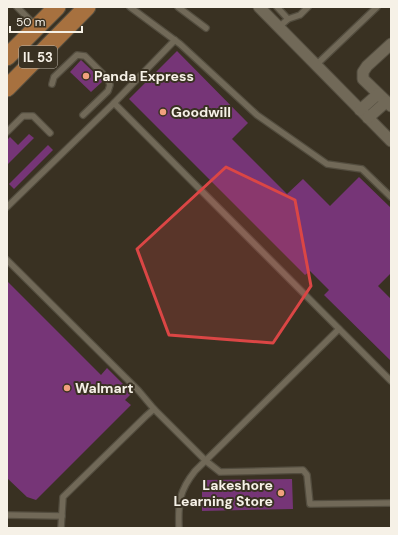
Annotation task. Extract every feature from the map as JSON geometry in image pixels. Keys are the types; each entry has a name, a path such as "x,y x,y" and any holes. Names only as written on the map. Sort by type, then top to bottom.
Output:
{"main road":[{"name":"IL 53","path":"7,56 57,7"},
{"name":"IL 53","path":"7,88 87,7"},
{"path":"25,70 38,44 39,37 37,27"}],"street":[{"path":"259,7 391,141"},
{"path":"385,101 363,79 363,72 367,66 391,44"},
{"path":"360,110 385,101"},
{"path":"368,118 385,101"}],"lane":[{"path":"17,7 37,27"},
{"path":"130,7 175,40 257,114 327,164 362,169 391,197"},
{"path":"178,7 206,28"},
{"path":"277,7 288,19"},
{"path":"279,27 288,19 300,14 308,7"},
{"path":"316,66 377,7"},
{"path":"7,207 114,103 175,40"},
{"path":"52,84 54,77 77,55 81,54 85,56 108,79 110,84 108,91 83,116"},
{"path":"114,103 391,381"},
{"path":"7,132 23,116 33,116 50,133"},
{"path":"7,260 138,390 154,409 206,461 220,472 303,470 307,475 310,504 391,503"},
{"path":"179,528 180,498 186,482 195,471 339,330"},
{"path":"61,528 63,497 154,409"},
{"path":"7,515 62,516"}],"highlighted area":[{"path":"226,167 295,200 311,286 273,343 169,335 137,249"}],"building":[{"path":"177,51 248,123 232,139 287,194 303,179 330,206 359,177 391,208 391,273 378,286 391,299 391,361 324,295 329,290 310,271 305,275 129,99"},
{"name":"Panda Express","path":"81,60 103,81 91,92 70,72"},
{"path":"29,134 34,138 7,165 7,140 10,137 18,145"},
{"path":"48,145 53,150 14,189 9,184"},
{"name":"Walmart","path":"7,281 101,375 107,368 132,393 125,400 131,405 36,500 27,497 7,478"},
{"path":"292,479 293,509 202,511 202,480"}],"place":[{"name":"Panda Express","path":"86,76"},
{"name":"Goodwill","path":"163,112"},
{"name":"Walmart","path":"67,388"},
{"name":"Lakeshore Learning Store","path":"281,493"}]}
